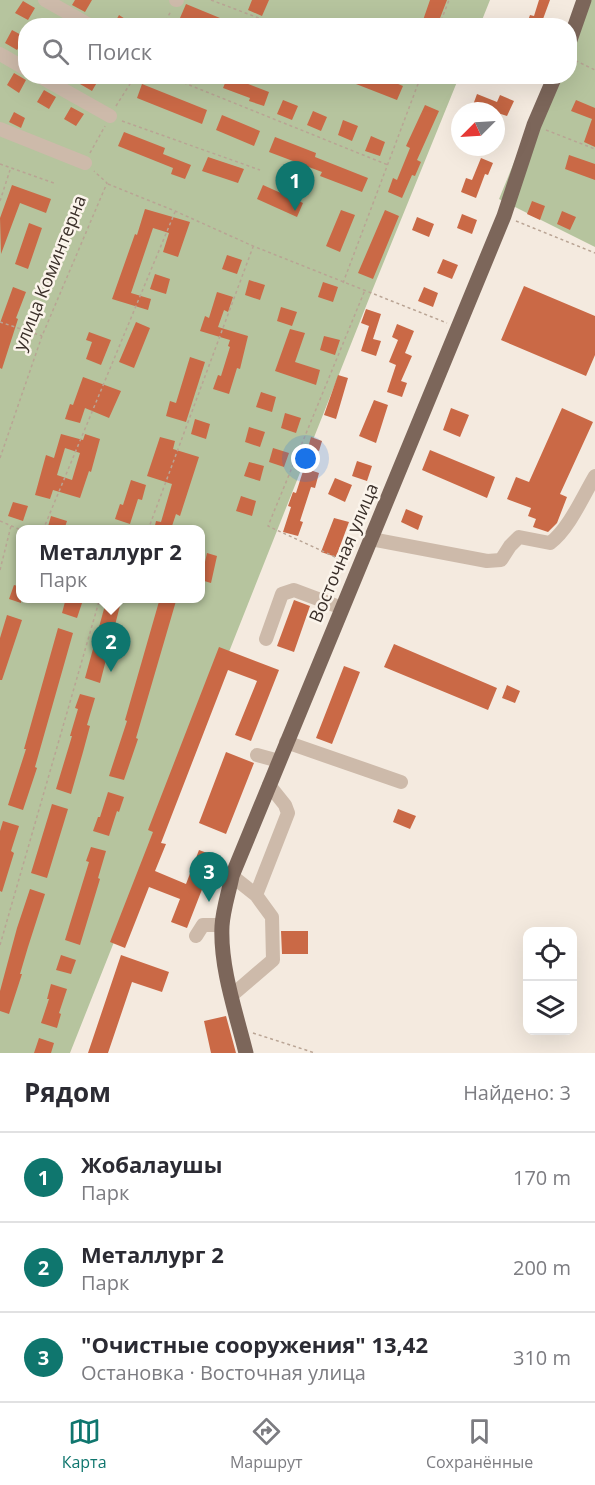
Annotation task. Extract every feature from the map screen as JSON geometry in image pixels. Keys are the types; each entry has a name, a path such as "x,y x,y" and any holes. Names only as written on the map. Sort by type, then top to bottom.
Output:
{"main road":[{"path":"577,20 584,0"},
{"name":"Восточная улица","path":"246,1053 231,996 223,947 222,925 232,876 504,216 534,125 552,84"}],"street":[{"path":"45,0 77,18"},
{"path":"0,54 18,64"},
{"path":"53,84 110,116"},
{"path":"0,129 85,163"},
{"path":"371,539 487,561 501,560 519,537 550,543 555,539 563,530 595,476"},
{"path":"266,639 282,594 294,590 342,608"},
{"path":"286,742 401,782"},
{"path":"257,755 279,762"},
{"path":"256,895 288,813 285,805 269,785"},
{"path":"231,996 273,960 273,917 256,895 232,876"},
{"path":"196,936 203,925 222,925"}],"path":[{"path":"167,18 177,0"},
{"path":"211,0 259,18"},
{"path":"442,18 449,0"},
{"path":"577,61 595,70"},
{"path":"188,84 388,165"},
{"path":"343,283 417,84"},
{"path":"110,116 260,170"},
{"path":"534,125 595,149"},
{"name":"улица Коминтерна","path":"0,458 42,336 107,183 85,163"},
{"path":"0,164 54,183"},
{"path":"0,201 10,168"},
{"path":"107,183 343,283 459,327"},
{"path":"45,525 175,211"},
{"path":"504,216 595,253"},
{"path":"150,525 253,246"},
{"path":"359,568 268,526 365,290"},
{"path":"0,322 42,336"},
{"path":"0,521 16,528"},
{"path":"0,570 11,526"},
{"path":"0,945 99,603"},
{"path":"240,1029 315,1053"}],"green space":[{"path":"0,0 490,0 483,18 18,18 18,84 456,84 70,1053 0,1053"},
{"path":"581,0 595,0 595,247 499,199 546,84 577,84 577,18 574,18"}],"building":[{"path":"75,0 92,0 85,12 72,5"},
{"path":"252,0 269,0 262,16 248,10"},
{"path":"430,0 447,0 440,18 424,18"},
{"path":"539,0 550,0 543,18 529,18 530,15 534,16"},
{"path":"23,1 35,8 29,18 15,13"},
{"path":"186,4 220,18 180,18"},
{"path":"12,30 18,33 17,50 5,43"},
{"path":"14,73 18,75 18,84 24,84 19,93 7,85"},
{"path":"80,84 96,84 92,91"},
{"path":"142,84 207,110 202,124 137,98"},
{"path":"225,84 248,84 269,92 264,106 223,88"},
{"path":"356,84 398,84 403,86 397,100"},
{"path":"44,90 56,97 49,109 37,102"},
{"path":"477,94 497,102 474,102"},
{"path":"500,95 514,101 507,116 505,115 505,102 497,102"},
{"path":"283,100 298,106 292,120 277,114"},
{"path":"576,100 595,108 595,147 584,142 592,119 571,111"},
{"path":"425,105 439,111 417,160 421,162 415,176 412,175 402,198 388,192 393,178 397,180 410,148 406,146"},
{"path":"71,107 84,114 76,126 64,119"},
{"path":"313,111 327,117 321,131 307,125"},
{"path":"14,112 25,118 21,128 9,122"},
{"path":"222,115 260,131 254,146 216,130"},
{"path":"343,120 358,126 352,141 338,135"},
{"path":"124,132 165,148 163,154 191,165 185,179 171,174 173,168 118,146"},
{"path":"371,136 385,142 380,156 365,151"},
{"path":"275,137 316,153 315,157 368,178 362,192 320,176 322,172 269,152"},
{"path":"569,155 595,164 595,180 565,169"},
{"path":"208,157 244,169 238,183 202,171"},
{"path":"481,158 493,163 488,175 485,174 476,198 461,192 466,178 472,180"},
{"path":"12,185 51,199 46,213 20,203 1,254 0,218"},
{"path":"263,185 303,203 297,217 257,199"},
{"path":"532,201 545,206 540,220 527,214"},
{"path":"145,209 190,222 178,257 163,252 169,233 153,228 131,293 151,299 148,310 112,299"},
{"path":"341,210 355,215 340,252 326,246"},
{"path":"385,210 399,216 373,279 358,273"},
{"path":"562,211 576,217 570,230 557,224"},
{"path":"462,214 477,220 472,234 457,228"},
{"path":"417,217 434,224 429,237 412,230"},
{"path":"29,223 42,228 28,269 15,264"},
{"path":"227,255 242,260 237,274 222,269"},
{"path":"443,259 458,265 452,279 437,273"},
{"path":"155,274 170,279 166,294 150,289"},
{"path":"249,280 265,285 260,300 245,295"},
{"path":"323,282 338,287 333,302 318,297"},
{"path":"524,286 595,316 595,355 586,376 501,340"},
{"path":"13,287 26,292 16,318 18,319 2,369 0,368 0,323"},
{"path":"424,287 438,293 433,307 418,301"},
{"path":"217,292 233,297 228,312 224,310 218,327 248,336 240,369 237,368 229,394 213,389 218,375 221,376 230,340 200,331 205,316 209,318"},
{"path":"281,307 297,312 292,326 277,321"},
{"path":"366,309 381,314 373,339 381,341 376,356 361,351 369,326 361,323"},
{"path":"136,322 150,328 134,368 119,362"},
{"path":"397,324 414,331 405,353 412,356 401,381 407,383 402,397 387,392 396,365 389,362 398,340 392,337"},
{"path":"290,329 305,333 295,362 320,370 316,385 275,371"},
{"path":"89,332 111,340 101,365 86,359 92,342 86,340"},
{"path":"324,336 340,340 335,355 320,350"},
{"path":"190,357 205,362 186,422 166,416 170,401 176,403"},
{"path":"338,375 348,378 336,419 324,415"},
{"path":"83,377 121,391 109,418 85,408 80,423 65,419 70,404 73,405"},
{"path":"261,392 276,397 272,412 256,407"},
{"path":"374,400 388,405 376,443 359,436"},
{"path":"451,408 469,415 460,437 443,430"},
{"path":"562,408 593,422 560,494 567,497 557,523 548,532 533,527 536,519 528,516 531,508 507,499 516,477 529,482"},
{"path":"285,413 301,418 296,433 281,428"},
{"path":"195,419 210,424 206,439 191,434"},
{"path":"249,427 265,432 260,447 245,442"},
{"path":"61,434 83,440 85,434 100,439 91,472 89,471 80,498 53,490 50,499 35,495 46,455 54,458","holes":["65,448 80,453 72,480 57,475"]},
{"path":"160,437 175,441 173,449 199,457 180,516 176,514 172,525 155,525 156,521 161,522 172,484 147,476"},
{"path":"311,437 322,441 319,451 308,448"},
{"path":"273,448 289,453 284,467 269,462"},
{"path":"430,450 495,477 487,498 422,470"},
{"path":"357,461 372,466 367,481 352,476"},
{"path":"249,462 264,466 260,481 244,476"},
{"path":"304,468 319,473 315,488 311,487 300,521 303,522 298,536 283,532 291,507 288,506 293,492 296,493"},
{"path":"335,478 352,485 345,502 328,494"},
{"path":"131,480 146,485 142,500 138,499 130,524 115,519 120,504 123,505"},
{"path":"241,496 256,501 252,516 236,511"},
{"path":"13,502 28,506 23,521 8,516"},
{"path":"406,509 423,516 418,530 401,522"},
{"path":"51,516 67,521 66,525 48,525"},
{"path":"334,518 349,522 336,557 321,552"},
{"path":"207,553 217,556 211,583 205,581"},
{"path":"14,585 16,586 16,601 9,599"},
{"path":"294,600 310,606 294,652 277,646"},
{"path":"65,603 82,603 77,618 62,613"},
{"path":"106,603 121,603 100,683 85,678"},
{"path":"159,603 175,603 136,738 138,739 124,780 109,776 127,721 125,720"},
{"path":"7,615 22,620 2,680 0,680 0,638"},
{"path":"58,628 73,633 35,767 37,768 23,810 8,805 26,749 24,749"},
{"path":"394,644 497,688 488,710 384,667"},
{"path":"219,647 279,670 251,741 235,735 257,681 228,670 161,843 166,844 155,871 186,884 199,850 215,856 187,928 171,922 180,899 149,887 125,948 110,942 153,832 148,830"},
{"path":"344,666 360,672 332,744 316,738"},
{"path":"507,685 520,691 515,703 502,698"},
{"path":"80,694 95,698 87,725 90,726 71,794 56,789 72,736 70,736 78,709 75,708"},
{"path":"226,752 254,763 226,834 199,823"},
{"path":"108,792 124,797 109,836 93,831"},
{"path":"52,804 68,809 47,878 31,873"},
{"path":"398,809 416,816 410,829 393,822"},
{"path":"3,821 19,826 11,851 14,853 2,892 0,891 0,831"},
{"path":"91,847 106,851 80,945 65,940 89,862 86,861"},
{"path":"30,889 45,894 9,1014 0,1011 0,991"},
{"path":"281,931 308,931 308,954 282,954"},
{"path":"61,955 76,960 71,974 56,970"},
{"path":"121,955 169,972 162,992 132,982 108,1053 88,1053"},
{"path":"51,984 67,989 57,1028 41,1023"},
{"path":"226,1016 236,1053 211,1053 204,1021"},
{"path":"39,1038 54,1043 51,1053 34,1053"}],"place":[{"name":"Жобалаушы","path":"295,211"},
{"name":"Металлург 2","path":"111,672"},
{"name":"\"Очистные сооружения\" 13,42","path":"209,902"}]}
